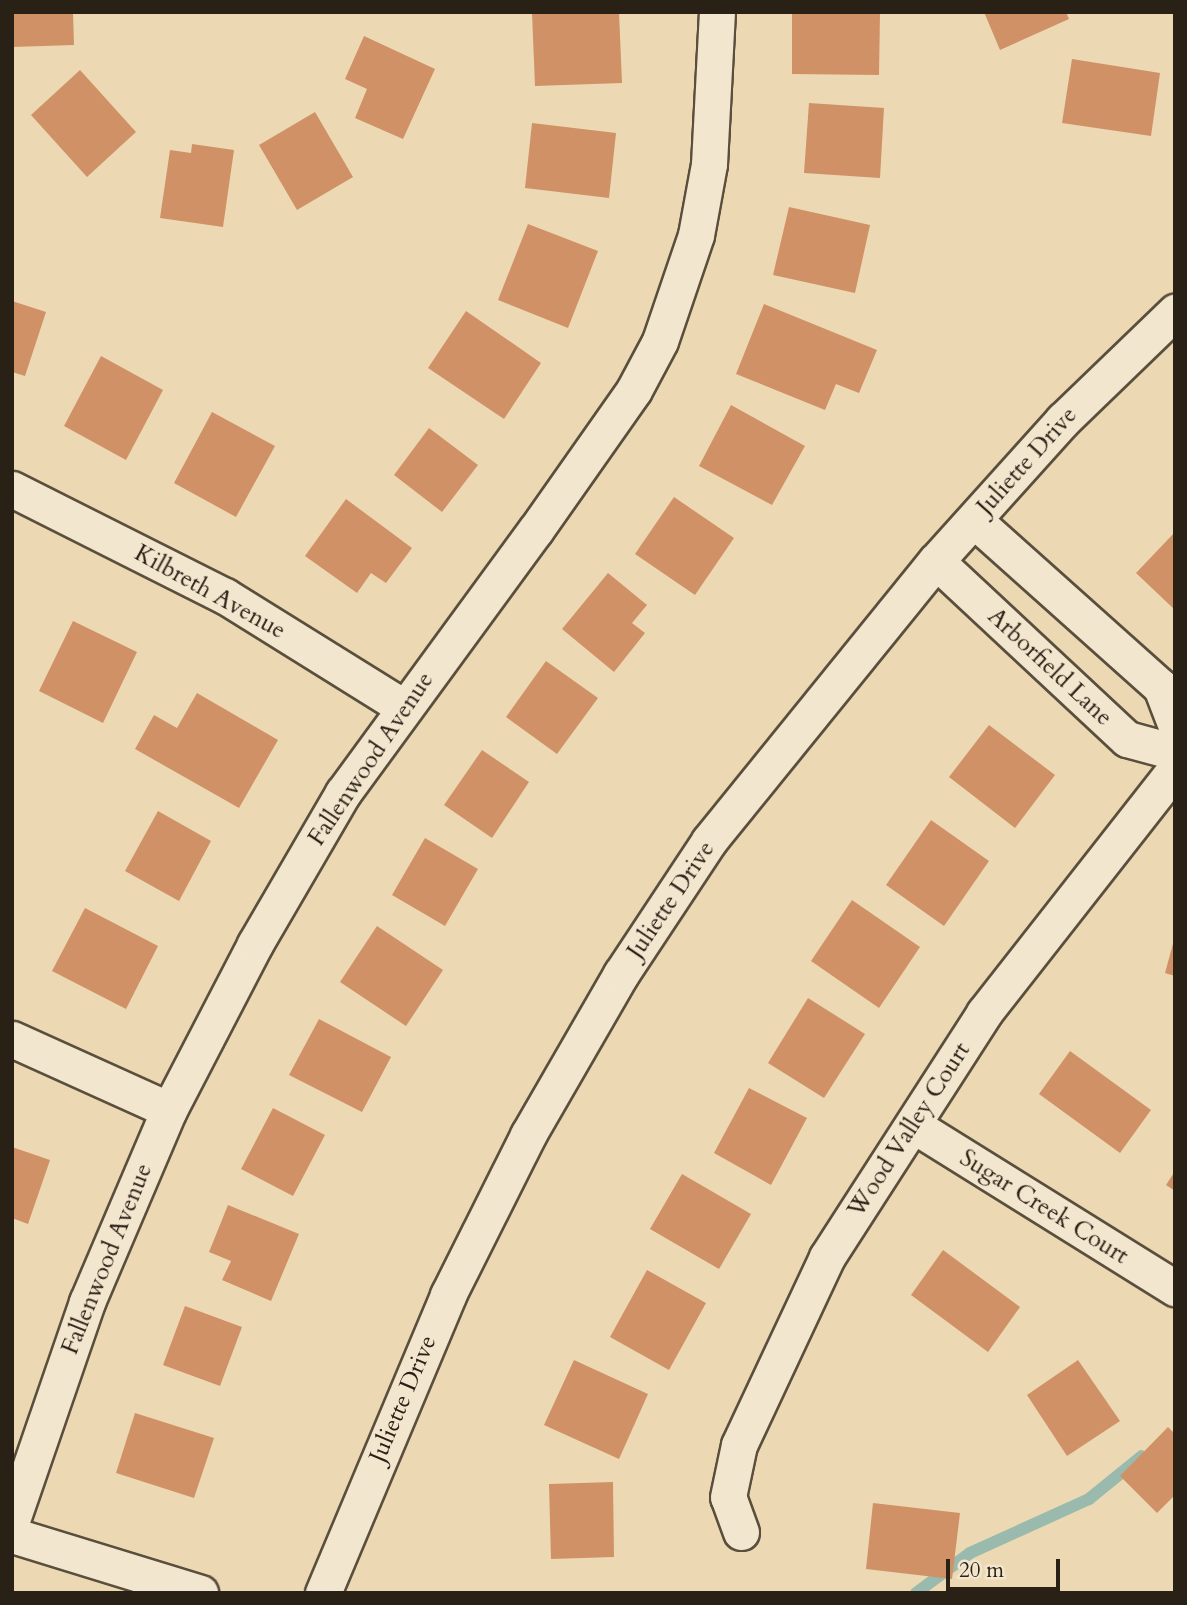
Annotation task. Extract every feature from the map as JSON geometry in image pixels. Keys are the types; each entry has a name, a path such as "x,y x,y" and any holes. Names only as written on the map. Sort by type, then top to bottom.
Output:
{"street":[{"name":"Fallenwood Avenue","path":"12,1520 87,1302 169,1110 262,932 402,706 535,531 634,390 660,341 696,235 709,164 717,12"},
{"name":"Juliette Drive","path":"323,1593 448,1296 528,1135 621,974 709,841 936,561 1063,420 1175,312"},
{"name":"Kilbreth Avenue","path":"12,489 225,596 402,706"},
{"path":"974,520 1161,687 1175,723"},
{"name":"Arborfield Lane","path":"936,561 1127,739 1175,752"},
{"name":"Wood Valley Court","path":"741,1532 728,1497 739,1444 827,1257 984,1013 1175,769"},
{"path":"12,1039 169,1110"},
{"name":"Sugar Creek Court","path":"913,1125 1175,1288"},
{"path":"12,1535 200,1593"}],"building":[{"path":"12,12 73,12 74,45 12,47"},
{"path":"619,12 622,83 535,86 532,13"},
{"path":"984,12 1066,12 1069,19 1000,50"},
{"path":"792,13 880,13 879,75 792,74"},
{"path":"364,36 435,69 403,139 355,118 367,89 345,79"},
{"path":"1072,59 1160,73 1151,136 1062,123"},
{"path":"80,70 136,132 87,177 31,115"},
{"path":"809,103 884,108 880,178 804,173"},
{"path":"315,112 353,177 297,210 259,145"},
{"path":"532,123 616,133 609,198 525,188"},
{"path":"192,144 234,150 223,227 160,218 170,150 191,153"},
{"path":"789,207 870,225 855,293 773,275"},
{"path":"528,224 598,251 568,328 498,300"},
{"path":"12,301 46,312 25,376 12,372"},
{"path":"764,304 877,350 859,393 836,384 825,410 736,374"},
{"path":"466,311 541,363 504,419 428,368"},
{"path":"101,356 163,390 126,460 64,426"},
{"path":"731,405 805,446 772,505 699,466"},
{"path":"212,412 275,446 236,517 174,483"},
{"path":"429,428 478,465 442,512 394,475"},
{"path":"674,497 734,538 695,595 635,554"},
{"path":"346,499 412,548 386,583 371,573 357,593 305,556"},
{"path":"1175,532 1175,610 1136,573"},
{"path":"608,573 647,605 632,623 645,633 614,672 562,629"},
{"path":"73,621 137,652 103,723 39,691"},
{"path":"546,661 598,698 557,754 506,717"},
{"path":"197,693 278,740 239,808 135,749 154,715 177,728"},
{"path":"989,725 1055,775 1015,828 949,777"},
{"path":"482,750 529,782 492,838 444,805"},
{"path":"158,811 211,841 179,901 125,871"},
{"path":"931,820 989,861 944,926 886,885"},
{"path":"425,838 478,869 445,926 392,895"},
{"path":"852,900 920,947 879,1008 811,961"},
{"path":"85,908 158,946 126,1009 52,971"},
{"path":"377,926 443,970 406,1026 340,982"},
{"path":"1175,940 1175,976 1165,973"},
{"path":"808,998 865,1034 824,1098 768,1063"},
{"path":"319,1019 391,1057 362,1112 289,1075"},
{"path":"1070,1051 1151,1110 1120,1153 1039,1094"},
{"path":"749,1088 807,1118 771,1185 714,1153"},
{"path":"273,1108 325,1135 293,1196 241,1169"},
{"path":"12,1147 50,1160 28,1224 12,1218"},
{"path":"1175,1171 1175,1191 1166,1185"},
{"path":"682,1174 751,1214 719,1269 650,1229"},
{"path":"228,1205 299,1234 271,1301 222,1280 231,1261 209,1252"},
{"path":"943,1250 1020,1307 988,1352 911,1295"},
{"path":"647,1270 706,1303 669,1370 610,1337"},
{"path":"185,1306 242,1327 220,1386 163,1365"},
{"path":"574,1360 648,1394 619,1459 544,1425"},
{"path":"1078,1360 1120,1421 1067,1456 1027,1395"},
{"path":"135,1413 214,1438 194,1498 116,1473"},
{"path":"1168,1427 1175,1434 1175,1495 1157,1513 1120,1476"},
{"path":"613,1482 614,1557 551,1559 549,1484"},
{"path":"873,1503 960,1513 952,1579 866,1569"}],"waterway":[{"path":"916,1593 970,1553 1089,1499 1142,1456"}]}
